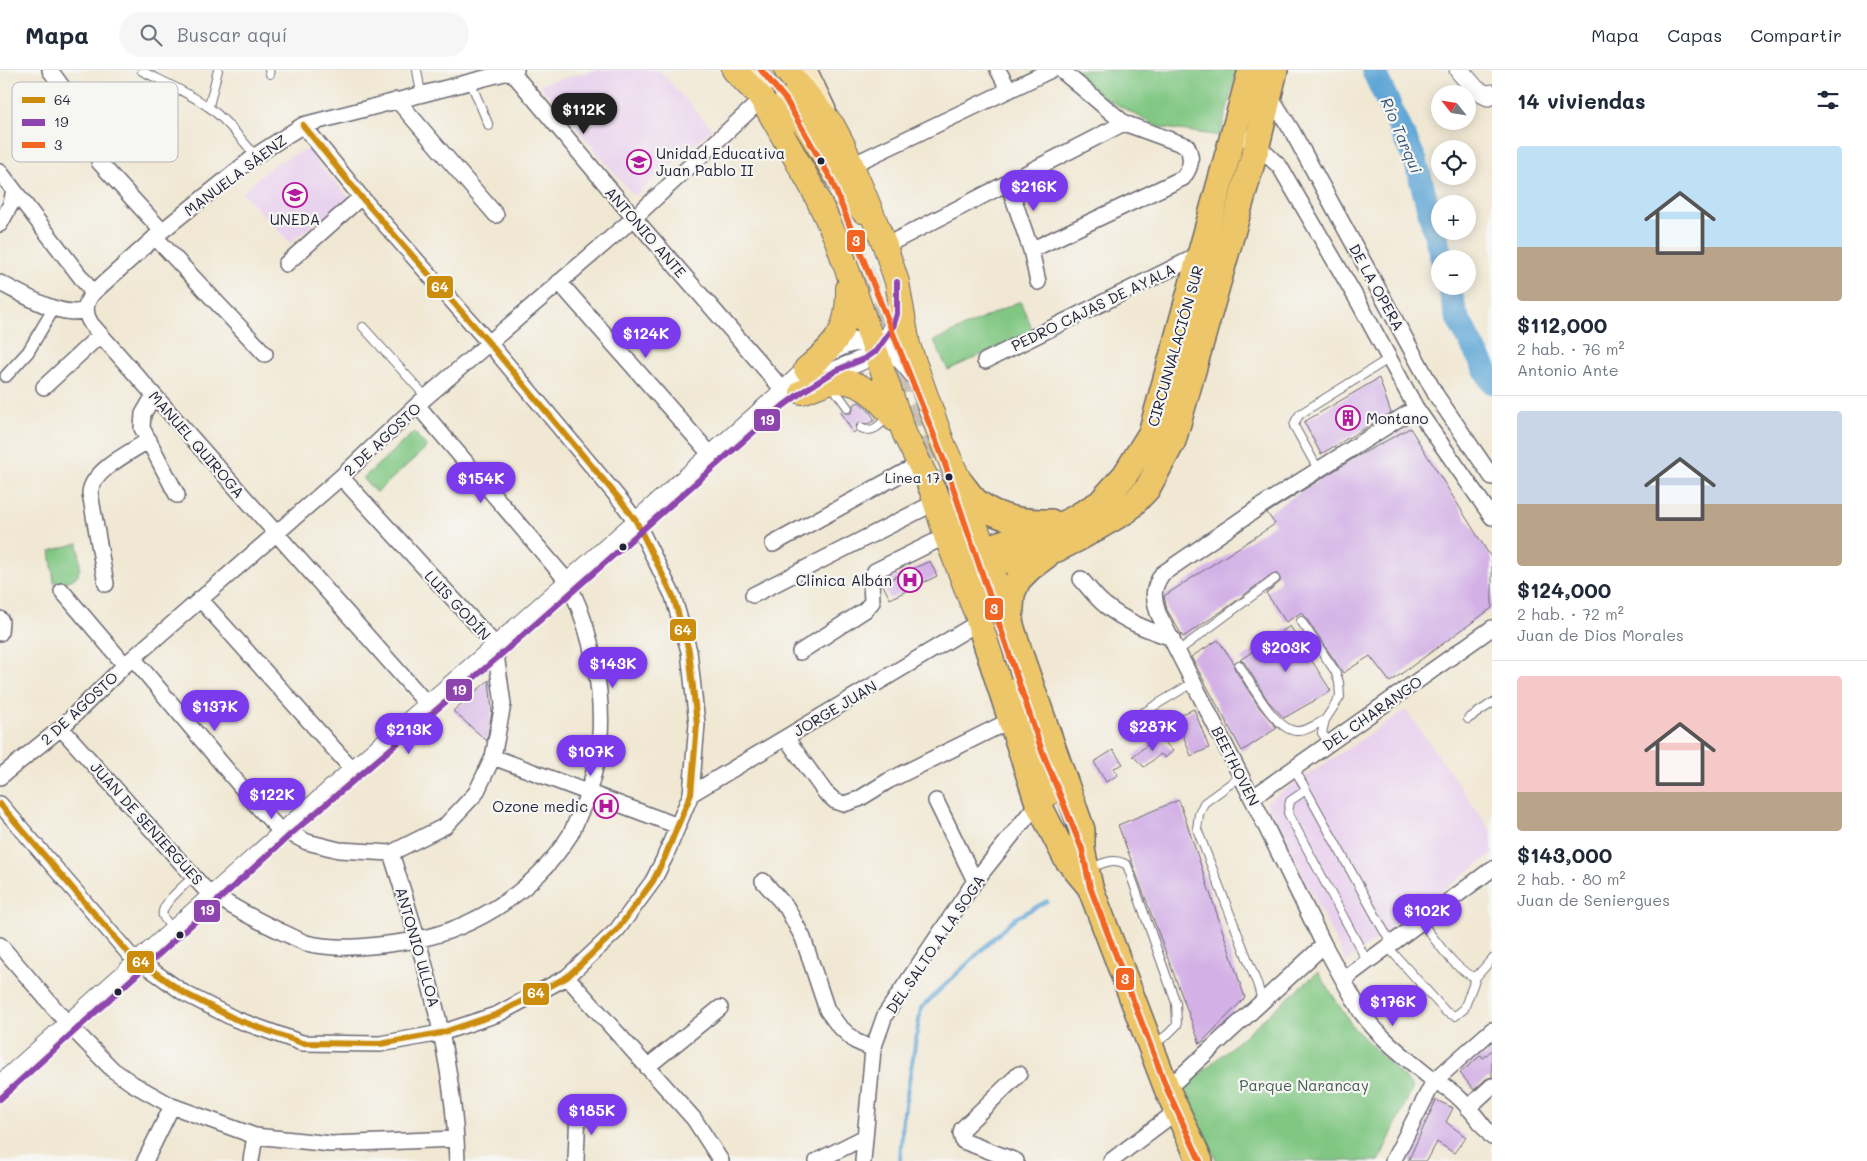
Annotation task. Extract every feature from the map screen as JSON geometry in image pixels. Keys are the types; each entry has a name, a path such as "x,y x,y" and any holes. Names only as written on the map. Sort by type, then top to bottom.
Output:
{"highway":[{"name":"CIRCUNVALACIÓN SUR","path":"994,619 973,588 977,566 986,555 998,544 1066,522 1100,503 1125,475 1151,433 1251,70"},
{"name":"CIRCUNVALACIÓN SUR","path":"1057,549 1126,511 1146,488 1174,441 1257,145 1275,70"},
{"path":"960,482 977,503 993,513 1024,522 1066,522"},
{"path":"928,483 966,547 1002,560 1020,561 1057,549"},
{"path":"1057,549 1030,568 1018,580 1012,594 994,619 1011,720 1038,802 1081,866 1167,1088 1200,1161"},
{"path":"994,619 1020,654 1082,830 1081,866"}],"main road":[{"path":"734,70 762,99 813,189 836,238 848,276 877,346 905,435 928,483 946,536 994,619"},
{"path":"756,70 762,99"},
{"path":"786,70 833,126"},
{"path":"806,70 852,165 881,236 897,282 908,345 943,444 960,482 986,555"},
{"path":"786,100 808,129 846,192 881,236"},
{"path":"797,384 831,348 839,335 849,310 848,276"},
{"path":"797,384 850,382 869,390 882,403 905,435"}],"street":[{"path":"50,70 59,82"},
{"name":"MANUELA SÁENZ","path":"93,293 159,234 255,156 303,126 513,70"},
{"name":"ANTONIO ANTE","path":"513,70 634,218 797,384"},
{"path":"998,70 1008,90"},
{"path":"852,165 1051,70"},
{"path":"1031,250 1183,178 1190,168 1192,156 1187,146 1124,124 1060,70"},
{"path":"1459,70 1476,90 1491,98"},
{"name":"DE LA OPERA","path":"1269,94 1292,131 1436,395 1492,477"},
{"name":"2 DE AGOSTO","path":"0,777 62,728 129,661 340,477 489,343 634,218 762,99"},
{"path":"397,100 496,214"},
{"path":"881,236 1008,183 1124,124"},
{"path":"0,804 129,954 142,965 184,993 235,1019 302,1043 380,1044 441,1033 498,1014 567,977 617,930 637,904 653,881 678,826 691,794 697,724 689,651 673,596 639,526 489,343 361,197 303,126"},
{"name":"DE LA OPERA","path":"1234,131 1257,145 1280,167 1294,188 1390,358 1416,408 1492,518"},
{"path":"99,162 159,234 265,354"},
{"path":"0,172 93,293 87,301 86,310 75,313 54,308 0,283"},
{"path":"1008,183 1031,250 1038,282"},
{"path":"0,224 11,204 14,190"},
{"path":"286,264 361,197"},
{"name":"PEDRO CAJAS DE AYALA","path":"984,361 1201,254"},
{"path":"559,282 711,455"},
{"path":"877,346 893,326 897,314 897,282"},
{"path":"6,376 28,352 54,308"},
{"name":"MANUEL QUIROGA","path":"86,310 88,320 100,335 428,705"},
{"path":"44,387 100,335"},
{"path":"639,526 711,455 841,346 857,341 877,346 903,359 916,377 928,400"},
{"path":"284,830 496,652 639,526 783,406 797,384"},
{"path":"154,395 145,409 142,418 142,428 178,495"},
{"name":"JUAN DE SENIERGUES","path":"62,728 203,887 259,921 305,943 366,947 419,941 467,924 505,902 538,877 570,834 589,792 600,735 598,685 588,634 570,587 422,402"},
{"name":"BEETHOVEN","path":"1416,408 1261,506 1162,574 1154,586 1154,598 1158,613 1324,945 1361,1012 1368,1023 1388,1042 1434,1081 1448,1089 1468,1108 1492,1137"},
{"path":"106,584 90,493 91,487 99,474 148,440"},
{"name":"LUIS GODÍN","path":"62,591 129,661 258,807 284,830 307,842 339,850 391,853 445,826 476,793 494,757 504,704 496,652 490,638 340,477"},
{"path":"773,544 928,483"},
{"path":"753,595 928,483"},
{"path":"800,652 865,610 872,602 871,579 875,572 946,536"},
{"path":"1081,579 1104,605 1126,619 1175,644"},
{"path":"200,599 353,770"},
{"path":"0,619 2,621 0,633"},
{"name":"JORGE JUAN","path":"691,794 994,619"},
{"name":"DEL CHARANGO","path":"1252,798 1492,628"},
{"path":"0,1084 71,1027 142,965 217,897 284,830 428,705 496,652"},
{"path":"786,738 825,792 835,801 844,804 859,798 888,780 1011,720"},
{"path":"494,757 678,826"},
{"path":"936,801 975,881"},
{"name":"DEL SALTO A LA SOGA","path":"863,1161 873,1049 885,1015 975,881 1038,802"},
{"name":"ANTONIO ULLOA","path":"391,853 419,941 441,1033 451,1087 457,1161"},
{"path":"1344,979 1492,869"},
{"path":"764,881 787,908 804,938 827,1010 838,1025 855,1041 873,1049"},
{"path":"142,965 175,930 217,897"},
{"path":"0,945 5,962 114,1070 172,1106 255,1136 331,1144 456,1139"},
{"path":"1167,1088 1324,945"},
{"path":"567,977 694,1119 721,1161"},
{"path":"647,1067 720,1008"},
{"path":"0,1099 71,1027"},
{"path":"1393,1161 1434,1081 1492,1030"},
{"path":"1016,1161 971,1145 963,1141 961,1134 962,1129 1018,1074"},
{"path":"1468,1108 1492,1086"},
{"path":"145,1161 172,1106"},
{"path":"576,1161 578,1109"},
{"path":"1111,1161 1177,1111"},
{"path":"251,1161 255,1136"},
{"path":"817,1161 865,1137"}],"lane":[{"path":"209,106 218,70"},
{"path":"416,70 421,94"},
{"path":"142,71 165,82"},
{"path":"470,81 489,126"},
{"path":"178,89 209,106 247,144 255,156"},
{"path":"363,328 422,402"},
{"path":"1318,469 1294,426 1296,420 1300,414 1390,358"},
{"path":"829,382 848,408"},
{"path":"861,428 866,431 876,429 890,414"},
{"path":"1175,644 1275,579"},
{"path":"1301,621 1335,671 1340,682 1340,697 1325,720 1322,733 1329,743"},
{"path":"1239,665 1277,721 1287,728 1297,731 1306,730 1325,720"},
{"path":"1123,725 1194,682"},
{"path":"1468,719 1492,703"},
{"path":"1294,768 1384,931 1389,944 1446,1012 1455,1016 1464,1009 1476,977 1492,959"},
{"path":"1241,776 1204,803 1199,814 1197,829 1258,986 1262,1001"},
{"path":"1306,790 1290,801 1288,813 1368,961"},
{"path":"1081,866 1119,860 1127,865 1176,1003 1177,1026 1167,1036 1151,1046"},
{"path":"175,930 163,916 163,911 168,903 194,876"},
{"path":"1421,922 1459,968 1468,975 1476,977"}],"shaded area":[{"name":"Unidad Educativa Juan Pablo II","path":"597,70 659,70 712,129 634,196 539,84"},
{"name":"UNEDA","path":"310,148 318,164 349,197 290,243 242,193 274,164"},
{"path":"1406,710 1492,832 1492,854 1346,962 1266,802"}],"green space":[{"path":"1072,70 1237,70 1220,136 1158,127 1103,97"},
{"path":"1020,301 1033,331 948,370 934,341"},
{"path":"414,432 427,447 376,493 363,478"},
{"path":"78,543 80,567 76,577 64,582 54,582 50,551"},
{"name":"Parque Narancay","path":"1318,972 1353,1027 1413,1087 1379,1161 1217,1161 1180,1091"}],"building":[{"name":"Montano","path":"1379,378 1391,413 1321,454 1304,422"},
{"path":"859,402 875,420 868,424 858,423 856,431 853,433 841,412 851,413 853,405"},
{"path":"1410,428 1492,559 1492,608 1390,682 1370,656 1343,673 1302,612 1286,622 1266,593 1280,582 1277,574 1272,574 1228,607 1183,637 1167,610 1164,596 1275,524 1267,513 1356,457"},
{"name":"Clinica Albán","path":"930,561 937,576 890,599 882,583"},
{"path":"1290,626 1331,691 1284,718 1268,701 1244,662 1240,660"},
{"path":"1218,640 1234,663 1234,668 1259,707 1277,728 1242,751 1191,657"},
{"path":"489,680 492,711 487,741 453,711"},
{"path":"1194,709 1209,748 1191,756 1176,717"},
{"path":"1159,736 1173,751 1165,758 1161,754 1144,767 1133,756"},
{"path":"1113,750 1123,764 1114,768 1118,775 1106,782 1094,762"},
{"path":"1179,800 1245,998 1200,1044 1118,825"},
{"path":"1492,1050 1492,1077 1486,1079 1474,1090 1460,1073 1481,1055 1483,1058"},
{"path":"1436,1100 1453,1108 1446,1122 1466,1137 1454,1153 1437,1142 1427,1161 1408,1161"}],"waterway":[{"name":"Río Tarqui","path":"1373,70 1416,162 1440,250"},
{"name":"Río Tarqui","path":"1451,295 1456,315 1492,382"},
{"path":"900,1161 903,1118 921,1008 1014,919 1047,901"}],"tunnel":[{"path":"761,70 786,100 796,117"},
{"path":"781,108 825,183 872,298 951,506"}],"transit line":[{"name":"3","path":"761,70 786,100 831,179 943,458 1042,751 1082,849 1090,887 1167,1089 1200,1161"},
{"name":"64","path":"0,804 129,954 184,993 235,1019 302,1043 380,1044 441,1033 498,1014 567,977 617,930 653,881 664,859 691,794 697,724 689,651 673,596 636,521 621,501 489,343 361,197 303,125"},
{"name":"19","path":"0,1099 291,834 497,658 783,406 837,370 866,358 876,351 893,327 897,314 897,282"}],"place":[{"name":"Unidad Educativa Juan Pablo II","path":"639,162"},
{"name":"UNEDA","path":"295,195"},
{"name":"Montano","path":"1348,418"},
{"name":"Linea 17","path":"949,477"},
{"name":"Clinica Albán","path":"910,580"},
{"name":"Ozone medic","path":"606,806"}]}
